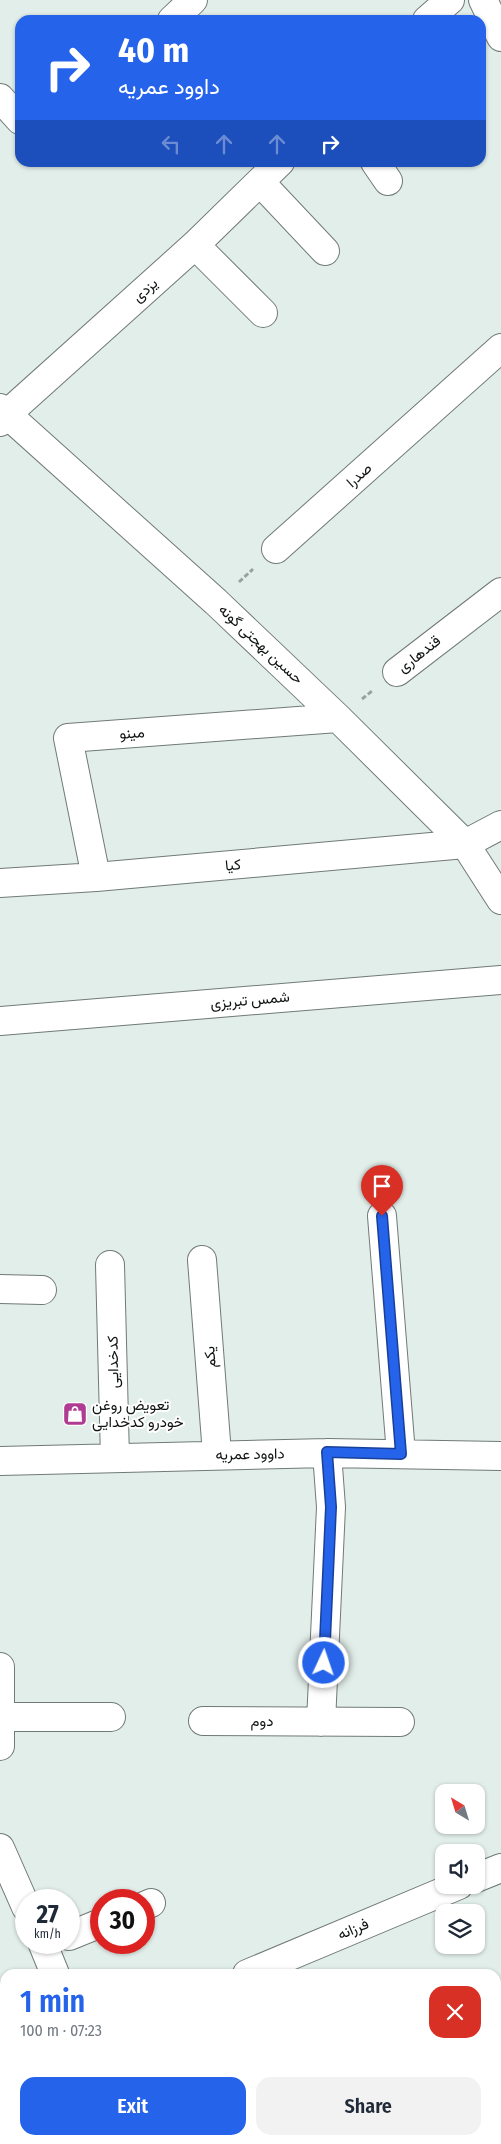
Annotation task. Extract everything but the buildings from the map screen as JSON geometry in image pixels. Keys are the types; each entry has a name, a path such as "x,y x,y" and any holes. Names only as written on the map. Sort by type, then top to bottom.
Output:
{"street":[{"path":"178,15 194,0"},
{"path":"433,15 450,0"},
{"path":"483,0 501,37"},
{"path":"0,98 15,114"},
{"name":"یزدی","path":"2,415 195,245 275,167"},
{"path":"260,182 325,252"},
{"path":"195,245 263,313"},
{"name":"صدرا","path":"276,549 501,348"},
{"name":"حسین بهجتی گونه","path":"2,415 216,602 338,718 465,844 501,900"},
{"name":"قندهاری","path":"397,672 501,592"},
{"name":"مینو","path":"96,877 68,738 338,718"},
{"path":"465,844 501,825"},
{"name":"کیا","path":"0,883 96,877 465,844"},
{"name":"شمس تبریزی","path":"0,1021 501,980"},
{"path":"382,1216 401,1454"},
{"name":"یکم","path":"202,1260 217,1454"},
{"name":"کدخدایی","path":"110,1265 115,1458"},
{"path":"0,1289 42,1290"},
{"path":"321,1722 331,1507 327,1452"},
{"name":"داوود عمریه","path":"0,1461 327,1452 501,1456"},
{"path":"0,1667 0,1746"},
{"path":"1,1717 111,1717"},
{"name":"دوم","path":"203,1721 400,1722"},
{"path":"0,1848 18,1889"},
{"path":"485,1874 501,1868"},
{"name":"فرزانه","path":"258,1969 438,1894"},
{"path":"49,1954 53,1969"}],"path":[{"path":"216,602 276,549"},
{"name":"قندهاری","path":"338,718 397,672"}],"place":[{"name":"تعویض روغن خودرو کدخدایی","path":"75,1414"}],"route":[{"path":"324,1663 331,1507 327,1452 401,1454 382,1216"}]}
